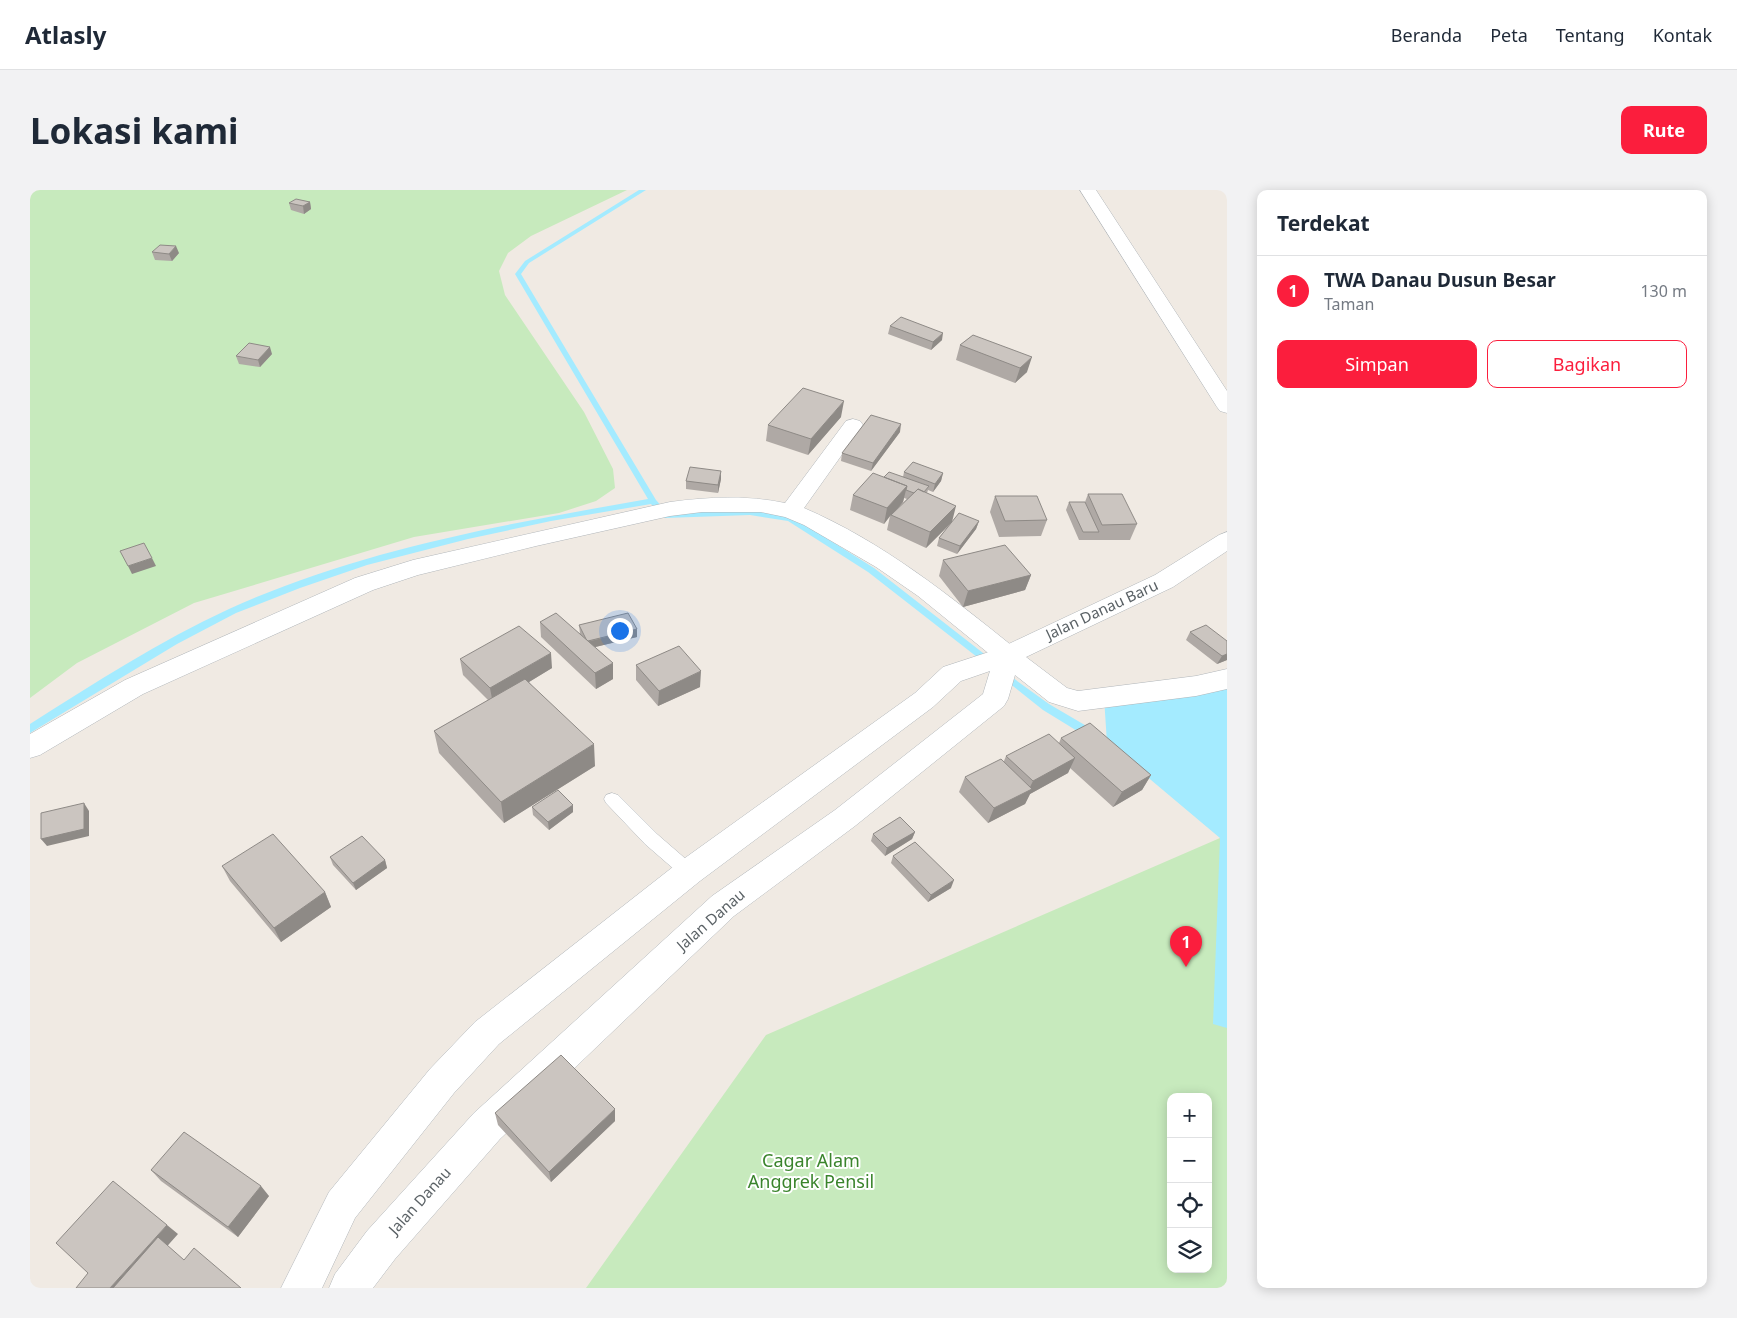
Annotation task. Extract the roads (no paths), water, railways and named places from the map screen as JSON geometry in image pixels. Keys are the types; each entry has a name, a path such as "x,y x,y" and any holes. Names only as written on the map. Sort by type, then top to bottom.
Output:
{"street":[{"path":"1088,190 1227,406"},
{"path":"791,511 853,425"},
{"path":"30,747 134,687 364,584 413,568 661,511 728,504 761,505 791,511 812,520 884,561 927,590 993,665 1058,694 1091,699 1196,686 1227,679"},
{"name":"Jalan Danau Baru","path":"993,665 1164,581 1227,540"},
{"path":"302,1288 342,1205 442,1081 487,1033 689,872 924,700 952,674 993,665"},
{"name":"Jalan Danau","path":"349,1288 381,1245 487,1126 716,913 852,812 995,699 993,665"}],"lane":[{"path":"612,799 651,839 689,872"}],"water":[{"path":"1227,679 1227,1028 1213,1024 1220,838 1107,743 1104,697"}],"waterway":[{"path":"643,190 527,262 518,274 653,501"},
{"path":"30,729 174,641 233,611 297,585 364,563 468,536 551,518 653,501"},
{"path":"653,501 665,515 750,512 790,519 871,570 989,662"},
{"path":"1002,673 1046,707 1091,734"}],"place":[{"name":"TWA Danau Dusun Besar","path":"1186,967"}],"park label":[{"name":"Cagar Alam Anggrek Pensil","path":"811,1171"}]}
